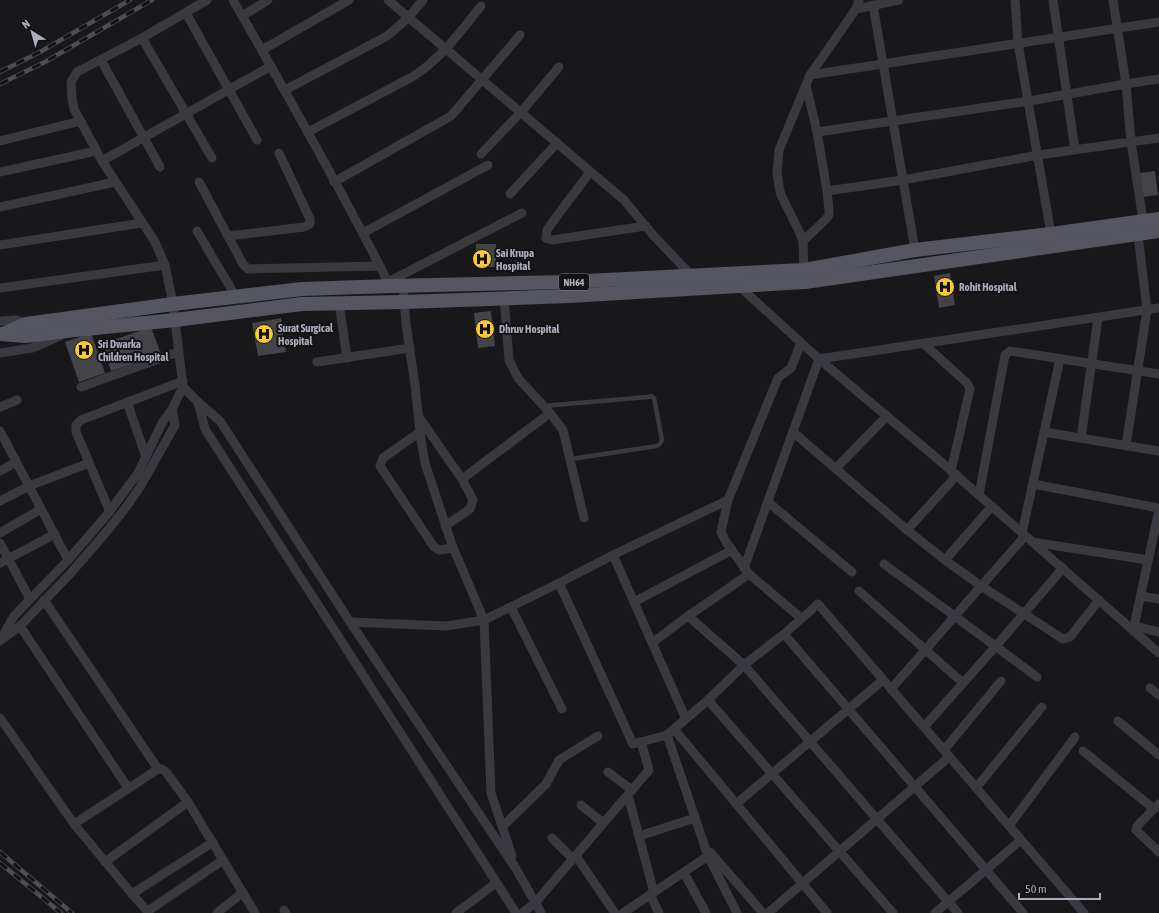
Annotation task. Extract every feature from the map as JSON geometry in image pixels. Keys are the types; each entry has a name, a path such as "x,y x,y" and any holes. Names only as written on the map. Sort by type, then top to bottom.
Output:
{"main road":[{"name":"NH64","path":"1,330 26,324 173,304 302,289 394,285 566,282 691,276 804,276 916,250 1051,234 1146,226 1159,231"},
{"name":"NH64","path":"1,330 26,336 175,320 302,304 569,296 738,286 1146,226"}],"street":[{"path":"206,0 142,38 77,72 70,82 73,104 102,161 155,242 165,265 173,304 183,384 198,402 220,421 350,622 515,867 541,913"},
{"path":"233,0 272,66 334,182 364,233 380,266 404,302 425,463 453,548 484,620 491,793 503,826 515,867"},
{"path":"242,16 268,0"},
{"path":"262,50 349,0"},
{"path":"388,0 624,200 691,276"},
{"path":"285,90 387,36 408,18 423,0"},
{"path":"804,276 803,241 800,231 781,195 777,173 779,150 810,76 857,4 873,5 899,0"},
{"path":"1015,0 1018,44 1051,234"},
{"path":"1053,0 1074,150"},
{"path":"1113,0 1116,28 1126,84 1131,142 1146,226 1147,310 1126,446"},
{"path":"873,5 916,250"},
{"path":"308,132 423,70 446,50 481,6"},
{"path":"186,13 257,140"},
{"path":"810,76 1159,22"},
{"path":"334,182 451,116 520,35"},
{"path":"142,38 212,158"},
{"path":"101,60 160,167"},
{"path":"102,161 272,66"},
{"path":"481,154 521,112 559,67"},
{"path":"816,132 1029,101 1159,79"},
{"path":"803,241 826,220 829,215 827,191 806,85"},
{"path":"0,141 81,121"},
{"path":"827,191 903,180 1038,155 1159,138"},
{"path":"510,194 557,143"},
{"path":"0,172 96,150"},
{"path":"228,236 304,227 310,224 310,219 279,153"},
{"path":"364,233 488,165"},
{"path":"590,172 551,224 547,230 546,238 552,240 646,226"},
{"path":"0,207 116,182"},
{"path":"199,182 243,264 248,269 380,266"},
{"path":"1146,226 1159,211"},
{"path":"394,285 522,213"},
{"path":"0,245 142,223"},
{"path":"1146,226 1159,236"},
{"path":"197,231 236,297"},
{"path":"0,288 165,265"},
{"path":"738,286 819,359 954,473 1099,600 1134,628 1159,653"},
{"path":"504,298 509,360 518,378 547,409 563,430 584,518"},
{"path":"338,303 346,358"},
{"path":"819,359 1159,308"},
{"path":"1081,438 1098,318"},
{"path":"0,353 32,348 75,330"},
{"path":"801,343 791,368 778,378 728,500 721,532 726,542 747,571 801,618"},
{"path":"907,530 954,473 970,389 967,383 924,344"},
{"path":"317,362 410,348"},
{"path":"979,495 1006,353 1010,351 1159,374"},
{"path":"81,387 178,352"},
{"path":"652,643 747,571 768,502 819,359"},
{"path":"891,689 1026,537 1033,484 1060,359"},
{"path":"110,512 76,432 75,428 77,423 127,402 183,384"},
{"path":"0,641 14,616 68,560 110,512 138,473 162,422 172,409 183,384"},
{"path":"0,406 17,400"},
{"path":"127,402 146,457"},
{"path":"198,402 205,429 516,913"},
{"path":"0,641 20,626 108,530 140,487 175,425 172,409"},
{"path":"462,479 547,409"},
{"path":"419,416 462,479 473,500 473,503 467,511 445,526"},
{"path":"836,468 887,416"},
{"path":"420,432 383,458 380,466 434,547 439,550 453,548"},
{"path":"793,432 907,530 945,560 981,586 1064,639 1067,639 1075,631 1099,600"},
{"path":"1044,432 1159,451"},
{"path":"1,437 16,462 68,560"},
{"path":"0,471 16,462"},
{"path":"0,501 29,486 89,463"},
{"path":"1033,484 1159,509 1155,549 1148,560 1134,628"},
{"path":"350,622 442,626 484,620 613,555 728,500"},
{"path":"768,502 852,572"},
{"path":"945,560 992,506"},
{"path":"0,532 41,509"},
{"path":"0,563 55,534"},
{"path":"1026,537 1148,560"},
{"path":"0,543 30,599"},
{"path":"634,602 732,550"},
{"path":"613,555 686,719"},
{"path":"884,564 1037,677"},
{"path":"924,727 1024,614 1062,568"},
{"path":"559,583 633,744 670,732 708,700 744,665 784,634 818,604 1084,913"},
{"path":"859,591 963,683"},
{"path":"1141,596 1159,599"},
{"path":"44,600 158,769 162,769 166,772 188,802 255,913"},
{"path":"511,607 562,709"},
{"path":"688,616 744,665 958,913"},
{"path":"20,626 128,788"},
{"path":"1134,628 1159,632"},
{"path":"784,634 1023,913"},
{"path":"736,804 883,680"},
{"path":"768,913 914,786 946,753 1001,681"},
{"path":"1150,688 1159,695"},
{"path":"708,700 893,913"},
{"path":"976,788 1042,707"},
{"path":"0,718 74,824 148,912 223,860"},
{"path":"1118,721 1159,754"},
{"path":"670,732 736,804 827,913"},
{"path":"670,732 695,818 708,856 737,913"},
{"path":"503,826 546,784 559,760 598,736"},
{"path":"1009,826 1075,737"},
{"path":"522,913 535,903 649,770 641,742"},
{"path":"1083,751 1157,806 1137,826 1136,830 1159,852"},
{"path":"74,824 158,769"},
{"path":"608,772 630,792 652,894 659,913"},
{"path":"105,862 188,802"},
{"path":"581,805 603,823"},
{"path":"639,836 695,818"},
{"path":"552,838 574,857 615,913"},
{"path":"935,913 1021,840"},
{"path":"132,894 213,842"},
{"path":"704,845 763,913"},
{"path":"623,913 708,856"},
{"path":"684,873 706,913"},
{"path":"456,913 496,883"},
{"path":"217,913 243,892"}],"lane":[{"path":"547,409 648,396 654,398 662,440 660,444 657,446 571,459"}],"building":[{"path":"1155,171 1158,195 1143,197 1139,173"},
{"path":"476,244 496,244 496,267 476,267"},
{"path":"950,273 955,305 939,308 934,276"},
{"path":"491,311 495,346 478,348 474,313"},
{"path":"281,318 286,352 258,356 252,323"},
{"path":"151,327 161,354 111,371 102,344"},
{"path":"91,333 105,373 79,382 65,342"}],"railway":[{"path":"0,72 40,52 130,0"},
{"path":"0,84 45,62 152,0"},
{"path":"0,852 72,913"},
{"path":"0,863 61,913"}],"place":[{"name":"Sai Krupa Hospital","path":"482,259"},
{"name":"Rohit Hospital","path":"945,287"},
{"name":"Dhruv Hospital","path":"485,329"},
{"name":"Surat Surgical Hospital","path":"264,334"},
{"name":"Sri Dwarka Children Hospital","path":"84,350"}]}
